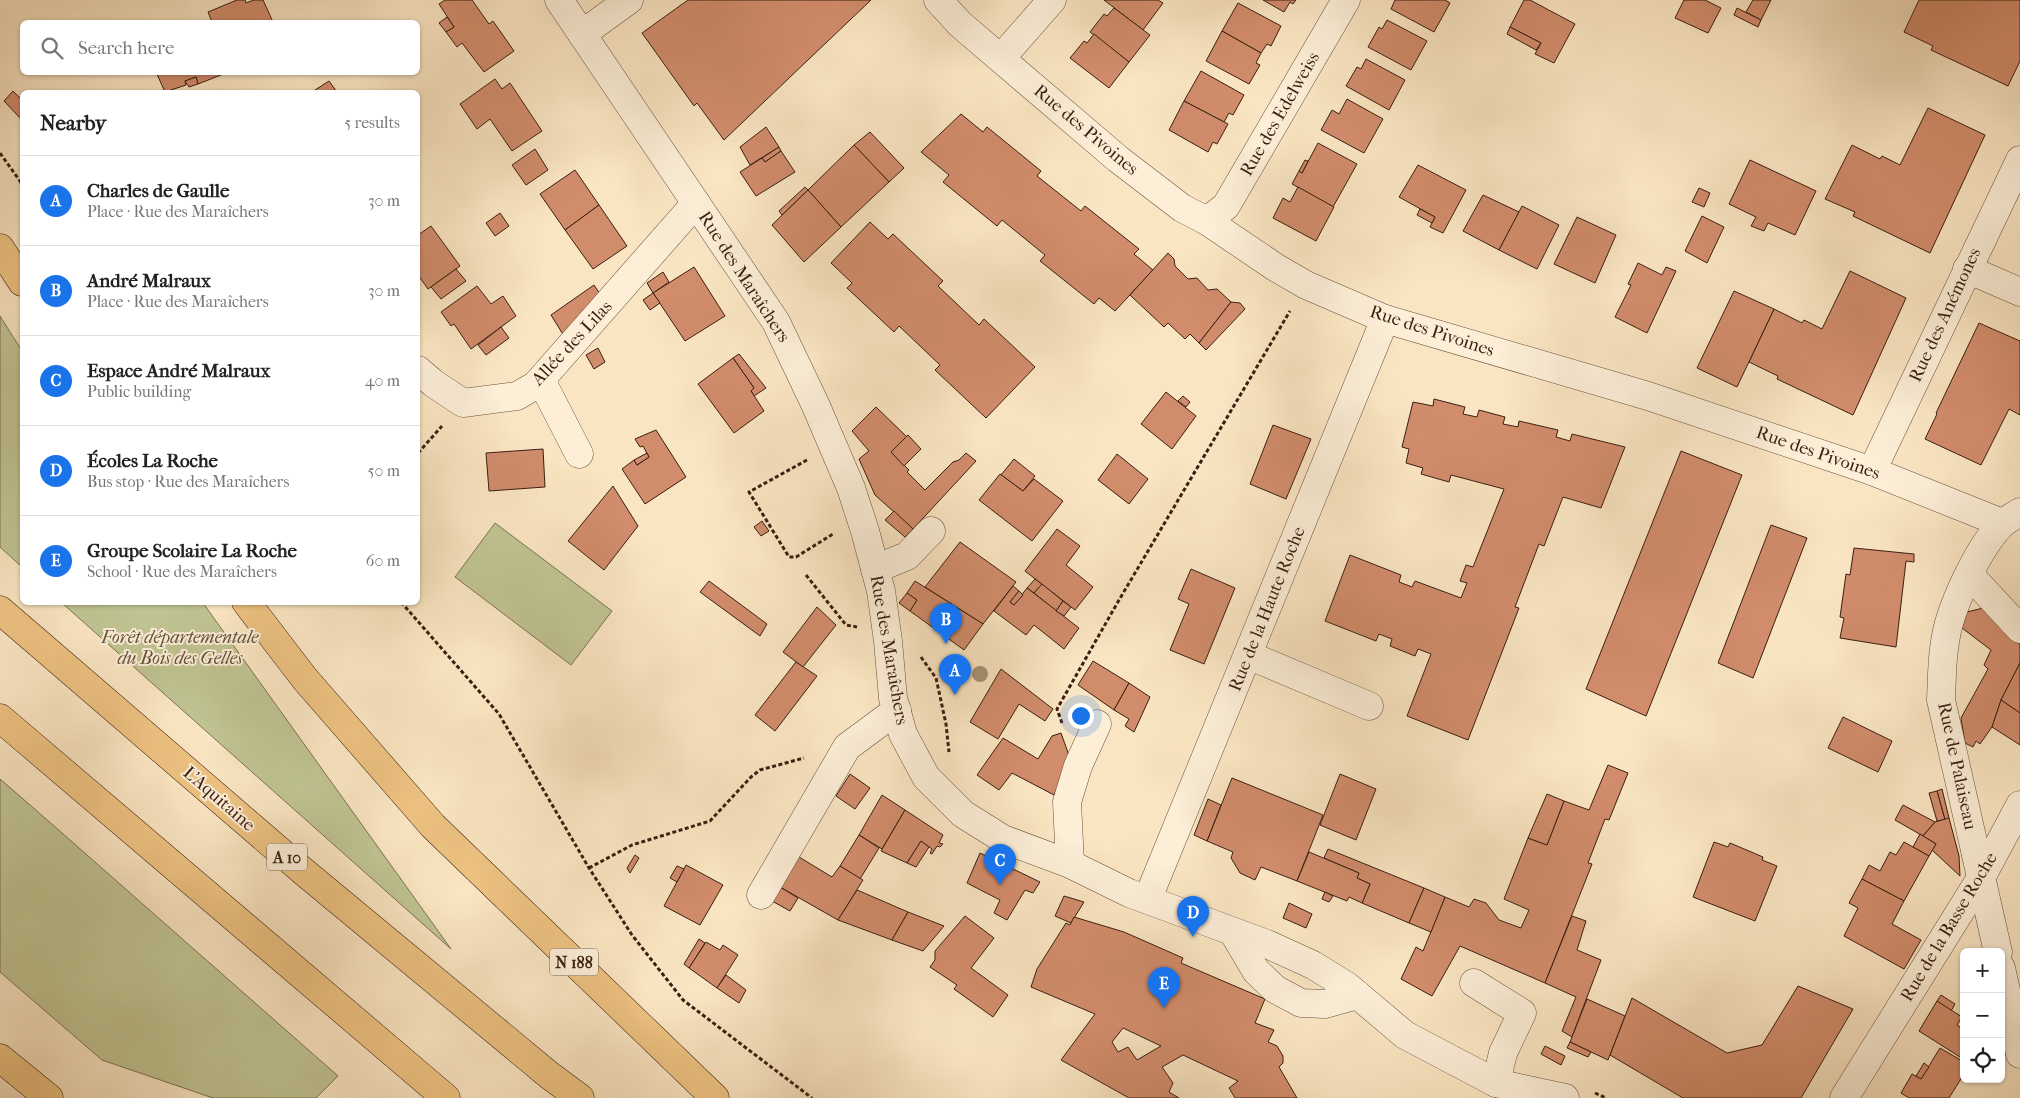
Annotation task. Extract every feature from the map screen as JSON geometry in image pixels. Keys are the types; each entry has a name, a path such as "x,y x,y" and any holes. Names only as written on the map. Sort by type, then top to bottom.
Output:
{"highway":[{"path":"0,248 20,279"},
{"name":"N 188","path":"248,605 305,679 433,826 715,1098"},
{"name":"L'Aquitaine","path":"0,610 304,872 549,1075 580,1098"},
{"path":"0,718 446,1098"},
{"path":"0,1058 49,1098"}],"street":[{"name":"Rue des Maraîchers","path":"559,0 776,322 816,406 851,488 881,591 893,698 903,734 926,777 963,814 1003,840 1070,864 1129,893 1148,898 1267,944 1313,965 1357,995 1405,1035 1496,1083 1565,1098"},
{"path":"582,34 629,0"},
{"name":"Rue des Pivoines","path":"938,0 960,24 1118,159 1182,208 1207,221 1275,267 1306,285 1385,319 1648,396 2011,518"},
{"path":"1001,58 1052,0"},
{"name":"Rue des Edelweiss","path":"1207,221 1226,206 1346,0"},
{"name":"Rue des Anémones","path":"1872,470 2020,160"},
{"name":"Allée des Lilas","path":"463,403 517,396 536,385 696,203"},
{"path":"1967,269 2020,292"},
{"name":"Rue de la Haute Roche","path":"1148,898 1385,319"},
{"path":"420,372 463,403"},
{"path":"541,380 579,454"},
{"name":"Rue de Palaiseau","path":"1997,948 1941,700 1942,662 1948,625 1969,574 1992,535 2011,518"},
{"path":"875,569 907,556 931,531"},
{"path":"1969,574 2020,630"},
{"path":"1248,655 1369,706"},
{"path":"761,894 847,747 897,710"},
{"path":"1070,864 1067,802 1078,766 1098,724"},
{"name":"Rue de la Basse Roche","path":"1844,1098 1982,878 2020,805"},
{"path":"1233,932 1256,971 1275,989 1301,1003 1325,1004 1357,995"},
{"path":"1474,983 1522,1013 1503,1053 1496,1083"},
{"path":"2005,986 2020,1054"}],"path":[{"path":"0,153 20,181"},
{"path":"1078,766 1057,710 1124,592 1306,285"},
{"path":"420,451 463,403"},
{"path":"832,446 749,492 789,557 796,557 833,534 836,542"},
{"path":"806,575 846,625 863,628 919,655 936,678 946,724 949,757 936,786"},
{"path":"404,605 499,714 589,868 632,935 683,1000 812,1098"},
{"path":"589,868 632,845 710,820 760,770 847,747"}],"green space":[{"path":"0,316 20,348 20,565 0,547"},
{"path":"495,523 612,611 571,665 455,577"},
{"name":"Forêt départementale du Bois des Gelles","path":"64,605 204,605 451,949"},
{"path":"0,779 338,1076 316,1098 213,1098 102,1060 0,972"}],"building":[{"path":"237,0 245,0 246,3 254,0 263,0 272,20 211,20 208,12"},
{"path":"445,0 472,0 489,24 493,21 514,51 484,72 462,43 457,47 446,32 454,27 439,4"},
{"path":"688,0 871,0 724,140 697,103 694,106 642,33"},
{"path":"1104,0 1158,0 1163,3 1143,30"},
{"path":"1263,0 1296,0 1293,4 1290,2 1284,12"},
{"path":"1395,0 1445,0 1450,3 1434,32 1391,9"},
{"path":"1524,0 1530,0 1575,24 1554,63 1535,54 1541,43 1510,27"},
{"path":"1684,0 1705,0 1721,8 1708,33 1675,18"},
{"path":"1753,0 1771,0 1761,20 1746,12"},
{"path":"1919,0 2020,0 2020,61 2008,86 1931,50 1933,46 1904,32"},
{"path":"1238,3 1281,26 1271,46 1267,44 1261,53 1222,31"},
{"path":"1114,8 1150,35 1129,62 1090,32 1104,14 1107,16"},
{"path":"1737,8 1761,20 1758,27 1734,15"},
{"path":"447,17 454,27 446,32 439,23"},
{"path":"1387,20 1427,41 1411,70 1368,47 1379,27 1382,29"},
{"path":"1510,27 1541,43 1536,50 1507,34"},
{"path":"1222,31 1261,53 1256,63 1260,65 1249,84 1206,61"},
{"path":"1094,34 1129,62 1109,88 1070,58 1084,41 1087,43"},
{"path":"1366,59 1405,80 1389,110 1346,86 1357,67 1361,69"},
{"path":"1201,71 1244,95 1233,115 1229,113 1224,122 1184,101"},
{"path":"157,75 221,75 198,84 196,77 185,81 186,85 171,90 164,90"},
{"path":"196,77 198,84 189,87 185,81"},
{"path":"495,79 502,89 510,83 542,131 512,151 490,119 477,129 460,104"},
{"path":"329,81 336,90 315,90"},
{"path":"13,91 20,98 20,118 4,101"},
{"path":"1347,99 1383,119 1364,153 1321,130 1332,110 1339,114"},
{"path":"1184,101 1228,124 1217,144 1213,142 1208,152 1169,130"},
{"path":"1928,108 1985,135 1930,253 1853,216 1855,212 1825,199 1852,145 1880,159 1882,156 1900,165"},
{"path":"961,114 983,132 987,127 1041,171 1037,176 1081,211 1085,206 1139,249 1134,254 1153,270 1115,311 1099,298 1094,304 1040,261 1045,255 1002,220 997,226 943,182 949,175 921,152"},
{"path":"766,127 779,147 750,165 740,147"},
{"path":"870,132 904,168 889,182 854,145"},
{"path":"1318,143 1357,164 1333,207 1292,184 1299,171 1302,173"},
{"path":"854,145 889,182 841,227 808,190"},
{"path":"779,147 781,151 765,162 762,158"},
{"path":"535,149 548,170 526,185 512,165"},
{"path":"781,151 795,172 756,196 740,172 762,158 765,162"},
{"path":"1305,160 1308,161 1302,173 1299,171"},
{"path":"1750,160 1816,191 1795,235 1768,223 1764,231 1751,226 1756,217 1729,204"},
{"path":"1418,165 1466,190 1443,233 1430,227 1435,217 1399,197"},
{"path":"575,170 599,205 565,230 540,194"},
{"path":"805,187 808,190 782,215 779,211"},
{"path":"1298,187 1334,207 1316,241 1273,218 1283,198 1290,202"},
{"path":"1699,188 1710,193 1704,207 1692,202"},
{"path":"808,190 841,227 804,262 772,225"},
{"path":"1483,195 1519,212 1499,250 1463,231"},
{"path":"599,205 627,246 593,269 565,230"},
{"path":"1522,206 1559,225 1537,269 1499,250"},
{"path":"1420,209 1435,217 1432,223 1417,215"},
{"path":"500,213 509,226 495,236 486,223"},
{"path":"1702,216 1724,227 1707,263 1685,251"},
{"path":"1577,217 1616,235 1595,283 1554,264"},
{"path":"870,222 888,239 893,234 943,281 938,286 979,325 984,319 1035,367 986,418 935,370 940,365 899,326 894,332 847,288 852,283 831,263"},
{"path":"431,226 460,266 428,289 420,278 420,234"},
{"path":"1168,253 1174,259 1175,266 1188,279 1197,278 1208,290 1217,289 1231,302 1199,343 1190,334 1185,339 1168,323 1164,327 1130,295"},
{"path":"1638,263 1662,275 1666,267 1676,271 1647,333 1615,317 1631,285 1628,284"},
{"path":"694,267 725,316 685,341 653,293"},
{"path":"456,269 466,281 441,299 431,287"},
{"path":"1850,271 1906,298 1853,415 1777,379 1778,376 1749,362 1774,309 1802,323 1804,320 1822,329"},
{"path":"663,272 669,282 653,293 647,283"},
{"path":"594,285 602,297 564,336 551,315"},
{"path":"477,286 491,304 503,296 516,316 471,349 454,324 451,326 441,312"},
{"path":"1734,291 1774,309 1737,387 1697,368"},
{"path":"653,293 660,303 650,310 643,300"},
{"path":"1231,302 1240,303 1245,309 1206,350 1199,343"},
{"path":"1979,323 2020,341 2020,415 2009,409 1981,465 1925,439"},
{"path":"501,327 509,338 486,355 478,345"},
{"path":"598,348 605,362 594,369 586,355"},
{"path":"739,354 766,388 754,396 751,391 754,388 733,358"},
{"path":"733,358 754,388 751,391 764,411 734,433 698,384"},
{"path":"1166,392 1196,416 1172,449 1141,424"},
{"path":"1183,396 1190,402 1186,407 1178,401"},
{"path":"1434,399 1465,407 1463,414 1477,417 1479,410 1505,417 1503,424 1518,427 1519,421 1558,430 1556,437 1570,441 1572,434 1625,447 1601,508 1563,497 1544,546 1539,544 1515,607 1519,608 1468,740 1407,716 1431,654 1418,649 1415,656 1390,646 1392,639 1379,634 1376,641 1325,621 1350,555 1401,575 1399,582 1412,587 1415,581 1461,598 1467,583 1460,581 1466,565 1473,567 1504,489 1451,475 1449,482 1421,474 1423,468 1406,463 1409,449 1402,447 1413,402 1433,406"},
{"path":"876,407 907,437 891,452 925,490 953,462 959,460 966,453 976,461 913,529 875,495 859,459 869,451 852,431"},
{"path":"1273,425 1311,439 1286,499 1250,484"},
{"path":"656,430 686,477 645,504 622,469 634,460 637,465 649,457 643,446 640,447 635,439"},
{"path":"908,435 921,449 904,466 891,452"},
{"path":"543,449 545,487 489,491 486,453"},
{"path":"1681,451 1742,475 1646,716 1586,689"},
{"path":"647,453 649,457 637,465 634,460"},
{"path":"1117,454 1148,479 1129,504 1098,480"},
{"path":"1014,459 1035,476 1023,491 1001,475"},
{"path":"1000,474 1023,491 1034,479 1063,501 1032,541 979,500"},
{"path":"613,486 638,526 604,570 568,541"},
{"path":"894,511 913,529 905,537 885,520"},
{"path":"762,521 769,531 761,536 754,527"},
{"path":"1771,525 1807,538 1753,678 1718,663"},
{"path":"1057,529 1080,546 1066,565 1093,587 1075,610 1025,571"},
{"path":"960,542 1016,582 983,624 925,587"},
{"path":"1854,548 1914,554 1914,562 1906,561 1896,647 1840,638 1844,618 1840,617 1846,574 1850,575"},
{"path":"1191,569 1235,588 1204,664 1170,650 1189,604 1178,599"},
{"path":"1035,579 1042,584 1034,593 1027,588"},
{"path":"709,581 767,624 760,636 700,592"},
{"path":"915,581 983,624 964,650 910,611 917,600 907,593"},
{"path":"1042,584 1063,601 1056,611 1034,593"},
{"path":"1013,586 1019,591 1010,602 1014,605 1027,588 1079,628 1064,649 1034,625 1026,635 994,611"},
{"path":"1019,591 1023,595 1014,605 1010,602"},
{"path":"907,593 917,600 910,611 899,603"},
{"path":"1063,601 1071,607 1064,616 1056,611"},
{"path":"817,607 836,625 803,667 783,652"},
{"path":"1987,607 2020,645 2020,663 2001,700 1992,727 1980,744 1976,741 1973,747 1965,743 1961,718 1988,669 1984,665 1991,650 1962,628 1967,612"},
{"path":"1093,661 1129,683 1114,710 1078,685"},
{"path":"796,662 817,676 775,731 755,715"},
{"path":"2020,663 2020,713 2001,700"},
{"path":"1001,669 1053,709 1045,721 1019,704 998,739 970,722"},
{"path":"1129,683 1150,697 1134,732 1125,726 1129,719 1114,710"},
{"path":"2001,700 2020,713 2020,745 1992,727"},
{"path":"1843,717 1892,741 1878,772 1828,748"},
{"path":"1061,733 1071,761 1054,795 1012,773 999,790 977,775 1003,738 1038,759 1052,736"},
{"path":"1608,765 1628,773 1609,820 1605,819 1588,863 1592,864 1545,983 1460,946 1432,996 1401,979 1416,947 1423,951 1445,897 1469,907 1474,899 1486,903 1499,920 1521,928 1529,910 1504,899 1528,838 1547,845 1564,801 1589,810"},
{"path":"850,774 870,788 855,809 836,796"},
{"path":"1340,774 1376,789 1356,840 1320,825"},
{"path":"1232,778 1323,815 1297,881 1261,867 1255,880 1240,873 1231,858 1233,852 1207,841"},
{"path":"1942,789 1949,818 1945,820 1937,791"},
{"path":"1937,791 1945,820 1937,821 1929,793"},
{"path":"1547,794 1564,801 1547,845 1528,838"},
{"path":"882,795 905,810 882,849 859,835"},
{"path":"1208,799 1221,805 1207,841 1194,835"},
{"path":"1903,805 1935,822 1923,836 1895,820"},
{"path":"905,810 943,835 939,843 943,844 940,847 937,846 932,854 930,853 932,849 921,841 907,863 881,851"},
{"path":"1949,818 1959,856 1960,876 1932,850 1936,844 1923,836 1935,822"},
{"path":"1920,834 1936,844 1929,856 1913,847"},
{"path":"859,835 879,848 860,879 840,866"},
{"path":"921,841 929,847 916,867 907,863"},
{"path":"1714,842 1728,847 1730,843 1763,857 1762,860 1777,866 1755,921 1693,897"},
{"path":"1904,842 1929,856 1904,901 1862,879 1869,865 1880,871 1890,852 1896,855"},
{"path":"1328,849 1424,888 1409,923 1362,903 1370,884 1357,878 1359,873 1324,858"},
{"path":"1309,852 1359,873 1357,878 1370,884 1362,903 1349,897 1347,901 1297,881"},
{"path":"980,853 1040,882 1033,893 1025,890 1007,920 994,913 1000,900 967,883"},
{"path":"635,855 639,858 630,873 627,868"},
{"path":"799,857 832,877 840,866 863,880 838,920 780,887"},
{"path":"686,865 723,885 700,925 664,906"},
{"path":"677,866 684,869 677,882 670,878"},
{"path":"1862,879 1904,901 1892,924 1921,940 1904,969 1844,936 1858,908 1849,903"},
{"path":"780,887 798,898 790,911 772,901"},
{"path":"1424,888 1445,897 1431,932 1409,923"},
{"path":"857,890 908,912 892,940 838,920"},
{"path":"1325,892 1333,896 1329,902 1322,899"},
{"path":"1064,896 1084,902 1071,923 1055,916"},
{"path":"1289,903 1312,914 1306,928 1283,918"},
{"path":"908,912 944,926 923,951 892,940"},
{"path":"965,916 994,938 971,968 1008,995 993,1017 954,989 957,985 930,967 935,960 935,951"},
{"path":"1572,916 1586,921 1577,950 1601,960 1572,1037 1562,1031 1576,997 1545,983"},
{"path":"1074,917 1124,932 1183,958 1181,963 1265,999 1255,1023 1274,1030 1268,1042 1277,1046 1283,1056 1283,1063 1279,1067 1297,1098 1235,1098 1229,1088 1238,1081 1183,1055 1162,1067 1173,1083 1169,1092 1179,1098 1129,1098 1061,1060 1095,1014 1031,987 1037,969 1066,923 1070,925","holes":["1123,1028 1161,1046 1137,1060 1128,1047 1118,1052 1112,1042"]},
{"path":"699,939 705,943 689,968 684,964"},
{"path":"706,942 720,950 723,945 738,955 717,988 689,968"},
{"path":"726,975 746,990 739,1003 717,988"},
{"path":"1798,986 1853,1009 1801,1098 1683,1098 1610,1055 1632,998 1727,1053 1762,1045"},
{"path":"1941,995 1955,1004 1951,1011 1937,1001"},
{"path":"1587,999 1625,1016 1608,1060 1570,1042"},
{"path":"1937,1001 1960,1016 1957,1025 1960,1027 1960,1057 1919,1031"},
{"path":"1570,1042 1591,1052 1588,1057 1567,1048"},
{"path":"1545,1046 1565,1056 1561,1065 1541,1054"},
{"path":"1940,1048 1960,1060 1960,1080 1949,1098 1909,1098 1901,1093 1912,1074 1921,1079"},
{"path":"1924,1063 1929,1067 1921,1079 1916,1076"}],"place":[{"name":"André Malraux","path":"946,644"},
{"name":"Charles de Gaulle","path":"955,695"},
{"name":"Espace André Malraux","path":"1000,885"},
{"name":"Écoles La Roche","path":"1193,937"},
{"name":"Groupe Scolaire La Roche","path":"1164,1008"}]}
